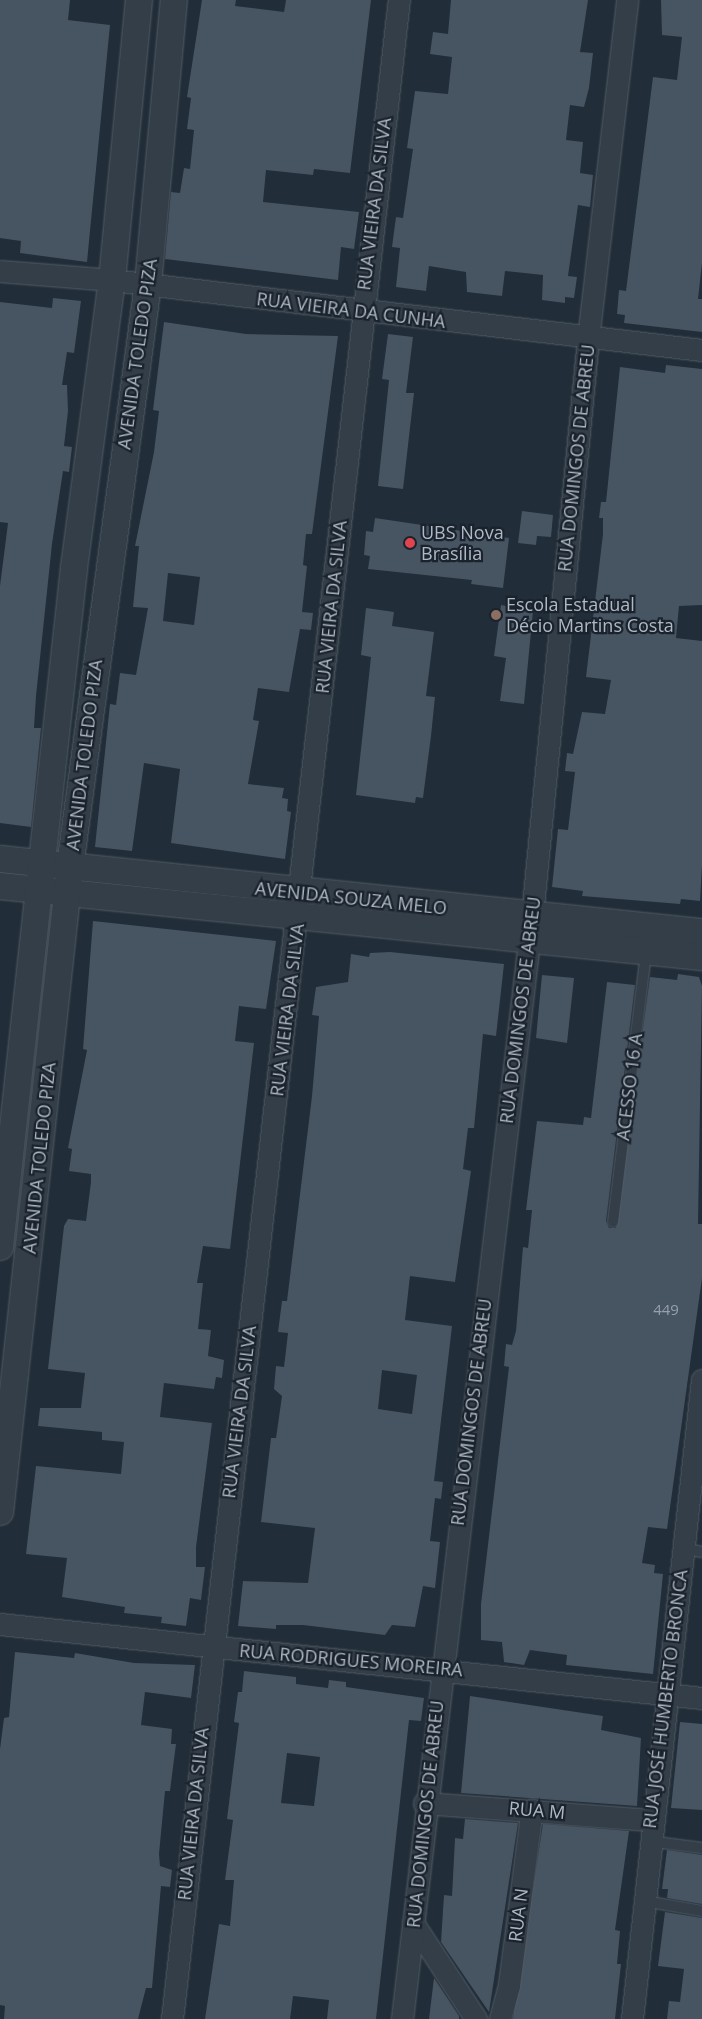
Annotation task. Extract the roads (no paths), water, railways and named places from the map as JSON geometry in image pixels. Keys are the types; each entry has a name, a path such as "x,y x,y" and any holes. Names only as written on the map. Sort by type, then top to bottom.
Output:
{"street":[{"name":"RUA VIEIRA DA SILVA","path":"172,2019 211,1647 299,906 362,312 399,0"},
{"name":"RUA DOMINGOS DE ABREU","path":"402,2019 440,1667 532,916 588,339 627,0"},
{"path":"138,8 173,9"},
{"name":"AVENIDA TOLEDO PIZA","path":"0,1247 74,568 112,280 138,8"},
{"name":"AVENIDA TOLEDO PIZA","path":"0,1512 70,867 106,573 148,284 173,9"},
{"name":"RUA VIEIRA DA CUNHA","path":"0,271 148,284 588,339 702,350"},
{"path":"74,568 106,573"},
{"name":"AVENIDA SOUZA MELO","path":"0,859 70,867 299,906 529,942 702,957"},
{"name":"AVENIDA SOUZA MELO","path":"0,886 68,893 299,906 532,916 702,932"},
{"name":"RUA JOSÉ HUMBERTO BRONCA","path":"632,2019 649,1831 666,1693 692,1550 702,1380"},
{"name":"RUA RODRIGUES MOREIRA","path":"0,1624 211,1647 440,1667 702,1698"},
{"name":"RUA M","path":"424,1803 532,1809 649,1831"},
{"name":"RUA N","path":"500,2019 509,1985 532,1809"},
{"path":"413,1923 476,2019"}],"lane":[{"name":"ACESSO 16 A","path":"613,1222 646,952"},
{"path":"649,1831 702,1848"},
{"path":"642,1900 702,1911"}],"place":[{"name":"UBS Nova Brasília","path":"410,543"},
{"name":"Escola Estadual Décio Martins Costa","path":"496,615"}]}
